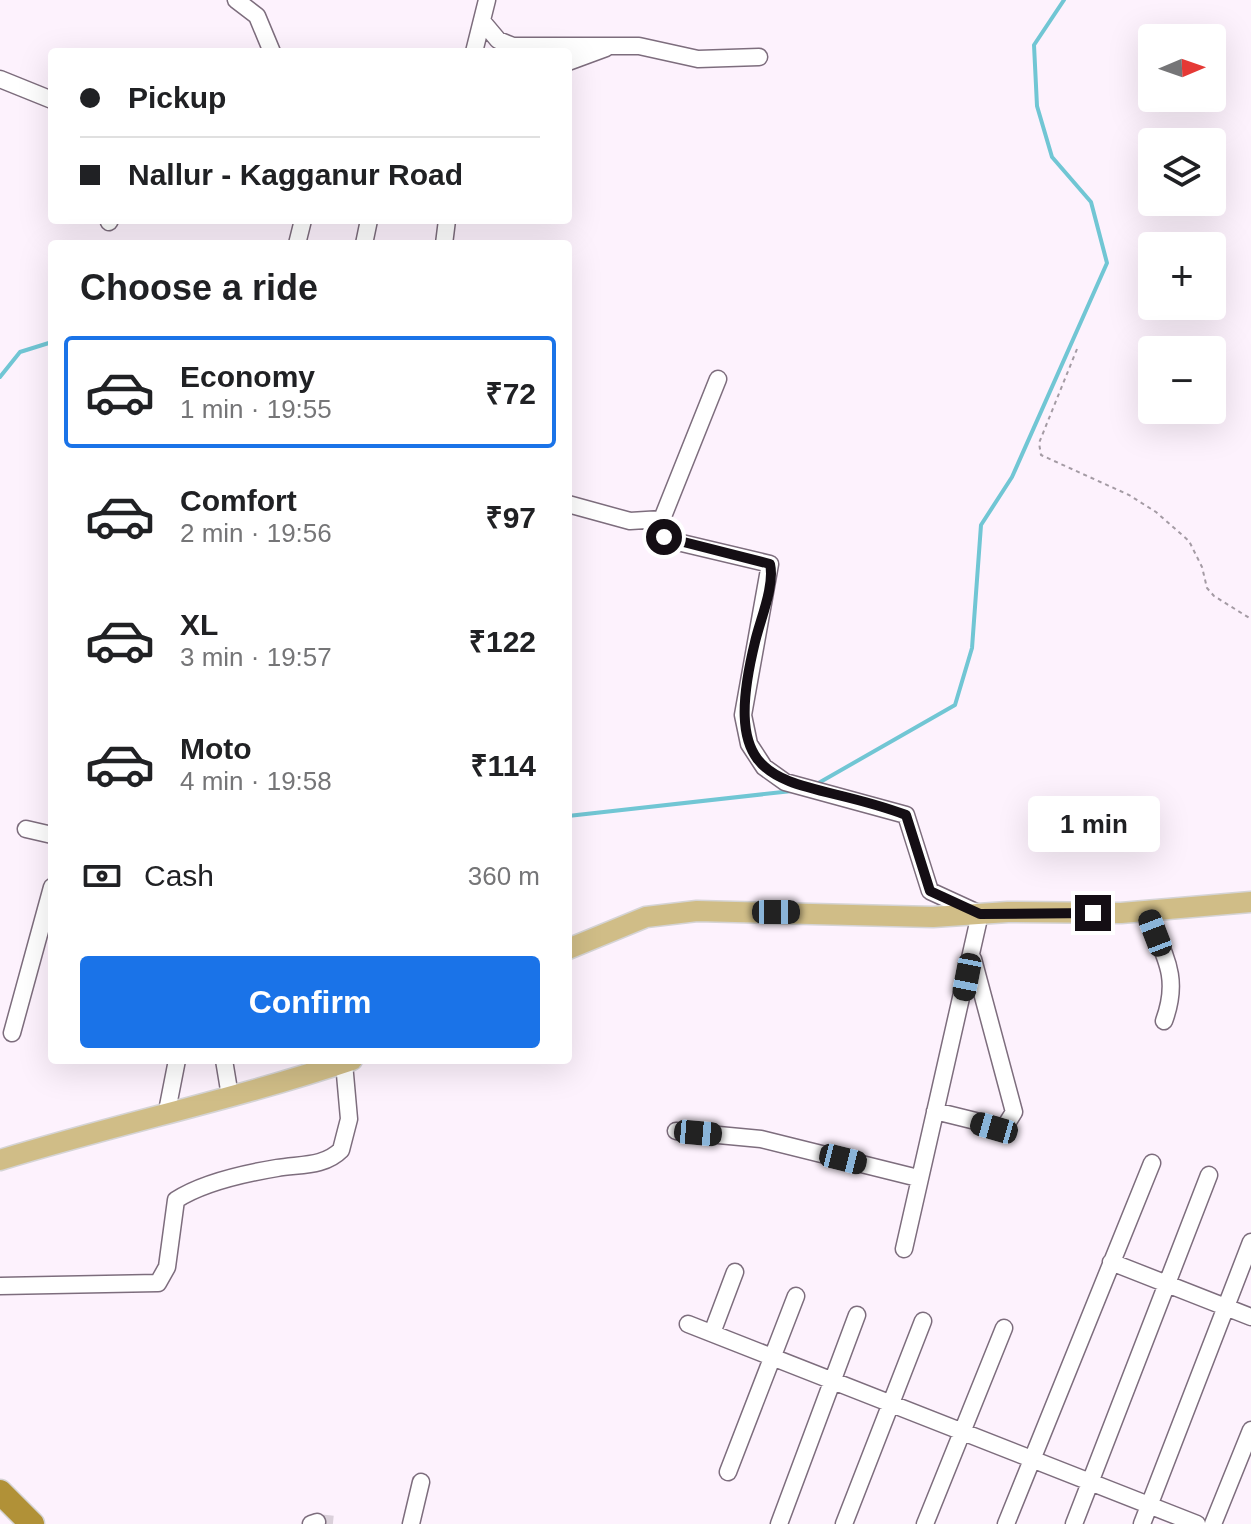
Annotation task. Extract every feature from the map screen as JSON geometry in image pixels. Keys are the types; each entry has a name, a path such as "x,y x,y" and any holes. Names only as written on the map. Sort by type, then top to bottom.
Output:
{"highway":[{"path":"0,1492 32,1524"},
{"path":"0,1514 10,1524"}],"main road":[{"path":"572,947 646,917 697,911 933,917 1146,911 1251,902"},
{"path":"0,1160 167,1111 230,1096 309,1068 331,1064"}],"street":[{"path":"236,0 257,16 270,48"},
{"path":"475,48 487,0"},
{"path":"482,21 505,44 639,46 698,59 759,57"},
{"path":"572,61 611,46"},
{"path":"0,79 48,98"},
{"path":"572,505 630,521 657,521 666,516 718,379"},
{"path":"657,521 661,533 669,540 770,564 743,715 749,744 764,767 785,782 906,815 930,891 980,914 904,1249"},
{"path":"26,829 48,834"},
{"path":"1146,911 1172,977 1172,998 1164,1021"},
{"path":"12,1033 44,941 48,914"},
{"path":"935,1111 1004,1128 1014,1112 972,953"},
{"path":"167,1111 176,1064"},
{"path":"225,1064 230,1096"},
{"path":"0,1286 158,1283 167,1267 176,1200 191,1192 274,1168 323,1162 341,1150 349,1119 348,1064"},
{"path":"676,1131 761,1139 918,1178"},
{"path":"1006,1524 1152,1163"},
{"path":"1074,1524 1169,1286 1209,1175"},
{"path":"1142,1524 1251,1242"},
{"path":"1111,1262 1251,1317"},
{"path":"712,1333 735,1272"},
{"path":"728,1472 796,1296"},
{"path":"779,1524 857,1315"},
{"path":"844,1524 923,1321"},
{"path":"688,1324 1197,1524"},
{"path":"925,1524 960,1430 1004,1328"},
{"path":"1213,1524 1251,1430"},
{"path":"411,1524 421,1482"}],"path":[{"path":"1077,349 1039,443 1041,455 1129,495 1156,512 1189,541 1207,588 1214,596 1251,619"}],"waterway":[{"path":"815,785 955,705 972,648 981,525 1012,477 1107,263 1091,202 1052,157 1037,106 1034,45 1064,0"},
{"path":"0,377 20,352 48,343"},
{"path":"572,816 792,791"}],"tunnel":[{"path":"317,1522 337,1524"}],"route":[{"path":"664,537 768,563 772,568 751,657 743,715 749,744 773,777 906,815 911,822 930,891 980,914 1093,913"}]}
